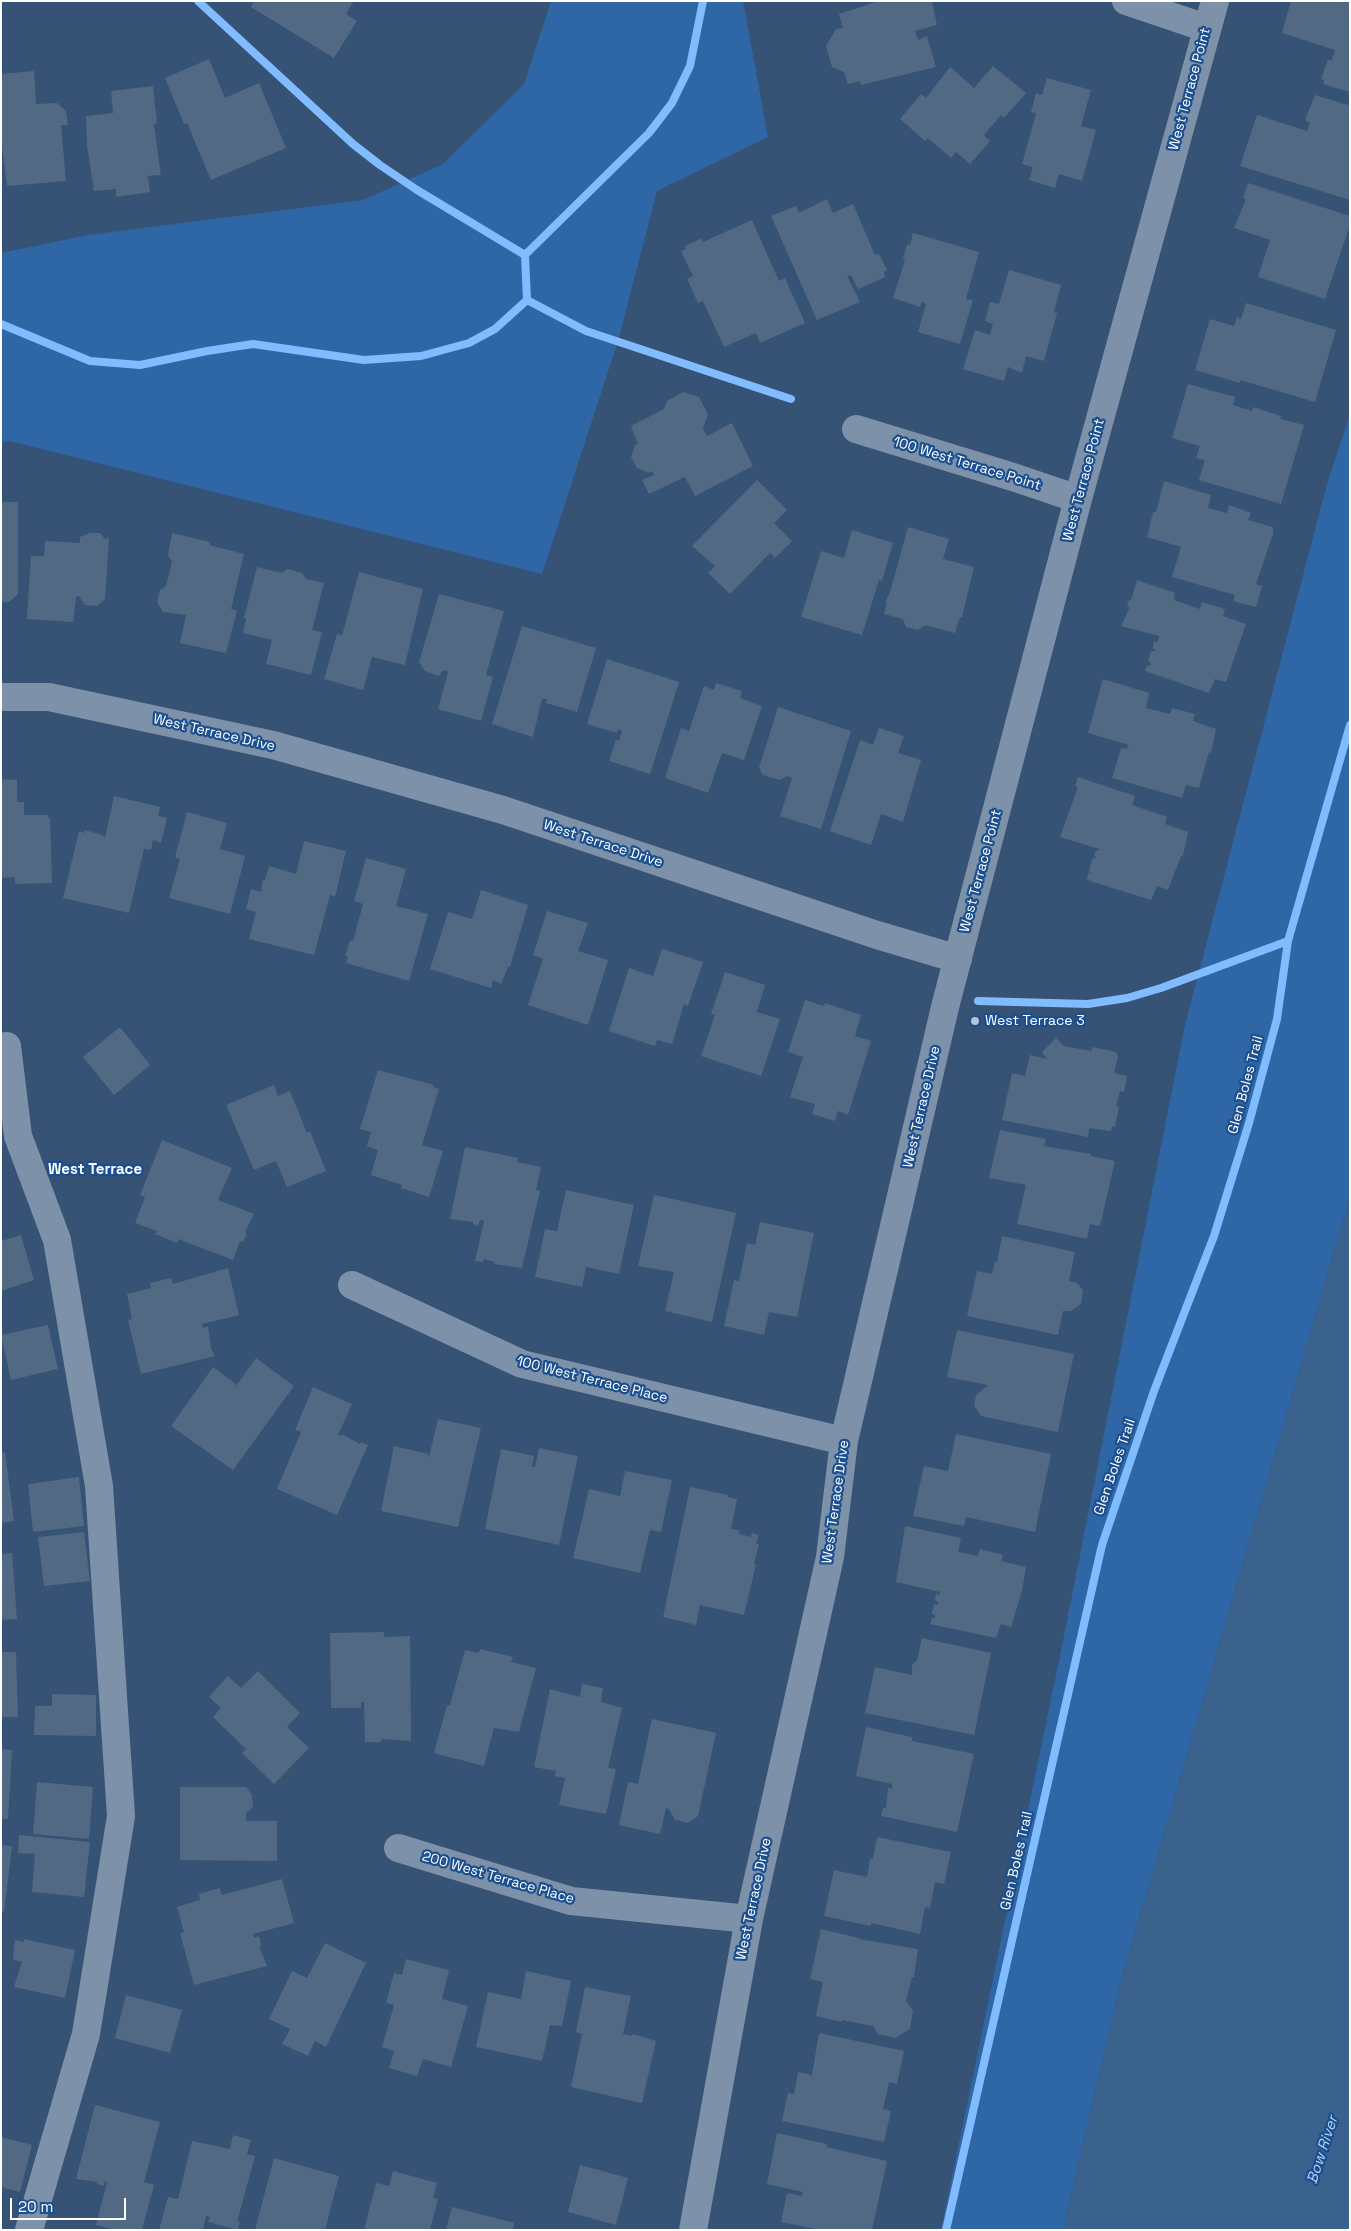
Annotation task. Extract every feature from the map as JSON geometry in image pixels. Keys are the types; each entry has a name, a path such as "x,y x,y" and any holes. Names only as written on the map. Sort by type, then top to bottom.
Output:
{"street":[{"path":"1126,1 1206,28"},
{"name":"West Terrace Point","path":"958,959 1078,499 1206,28 1215,1"},
{"name":"100 West Terrace Point","path":"856,429 1078,499"},
{"name":"West Terrace Drive","path":"1,697 49,697 273,745 503,810 877,935 958,959 945,1007 844,1441 830,1557 748,1919 693,2230"},
{"path":"7,1046 18,1136 57,1240 99,1486 121,1816 86,2034 29,2230"},
{"name":"100 West Terrace Place","path":"352,1285 522,1364 844,1441"},
{"name":"200 West Terrace Place","path":"398,1848 571,1901 748,1919"}],"shaded area":[{"path":"551,1 743,1 768,137 657,191 618,341 542,574 10,441 1,443 1,253 88,235 363,200 443,164 524,84"},
{"path":"1350,414 1350,1197 1121,1981 1063,2230 941,2230 1061,1651 1185,1025 1327,484"}],"water":[{"name":"Bow River","path":"1350,1197 1350,2230 1063,2230 1121,1981"}],"building":[{"path":"254,1 354,1 346,14 357,21 334,58 251,7"},
{"path":"879,1 932,1 937,25 915,31 918,40 927,36 936,67 861,85 860,81 848,84 844,72 832,67 826,46 836,29 843,28 839,14"},
{"path":"1291,1 1350,1 1350,92 1323,84 1324,80 1321,79 1328,59 1331,61 1335,50 1282,33"},
{"path":"209,59 225,98 259,83 286,148 211,180 187,123 184,124 165,78"},
{"path":"993,66 1026,93 1004,118 1001,115 984,135 990,141 970,164 956,152 951,158 928,138 925,141 900,119 921,94 926,98 950,67 974,88"},
{"path":"34,71 36,104 57,103 66,111 68,125 61,125 66,181 7,186 1,138 1,74"},
{"path":"1047,78 1091,90 1081,126 1096,130 1082,181 1059,174 1055,188 1029,180 1033,167 1022,164 1036,113 1031,112 1036,93 1042,95"},
{"path":"153,86 157,123 154,124 161,175 148,176 150,192 116,197 116,189 94,191 87,146 86,116 113,113 111,91"},
{"path":"1315,95 1348,105 1350,102 1350,200 1240,166 1257,115 1307,131 1310,123 1306,121 1306,117"},
{"path":"1248,183 1350,216 1350,225 1325,299 1258,277 1270,240 1234,228 1246,199 1243,198"},
{"path":"827,199 833,213 853,204 875,255 879,254 887,270 884,272 885,277 858,289 851,275 847,276 860,302 817,320 771,216 796,206 799,213"},
{"path":"752,220 779,281 785,278 805,323 760,343 756,333 724,347 703,301 698,303 687,279 693,276 681,251 686,249 685,246 702,238 703,242"},
{"path":"913,233 979,252 966,299 973,300 960,344 918,332 926,304 922,302 920,307 893,298 905,260 903,259 907,244 910,245"},
{"path":"1009,270 1061,285 1054,312 1057,313 1044,361 1026,356 1022,373 1008,367 1004,381 963,369 975,330 990,335 993,324 985,321 990,302 999,304"},
{"path":"1246,303 1336,330 1315,402 1240,380 1240,383 1195,370 1210,319 1234,326 1237,317 1241,319"},
{"path":"1188,384 1235,397 1233,405 1252,411 1253,407 1281,416 1280,419 1304,425 1281,504 1199,480 1205,460 1196,458 1200,446 1172,438"},
{"path":"683,392 699,397 708,414 703,428 707,436 732,423 753,466 695,496 685,477 649,494 642,480 654,475 652,471 649,473 637,468 631,457 635,445 638,444 631,426 664,409 667,401"},
{"path":"757,480 787,510 774,523 792,541 775,558 770,553 730,594 708,573 715,566 692,546"},
{"path":"1164,481 1211,495 1208,508 1227,513 1229,505 1251,513 1248,520 1273,527 1273,534 1256,584 1262,586 1256,607 1233,601 1235,595 1172,577 1181,547 1147,537 1153,512 1156,512"},
{"path":"1,502 18,502 18,594 9,602 1,602"},
{"path":"908,527 949,539 943,559 974,567 962,617 960,617 955,633 925,625 918,630 906,627 903,619 884,614 887,603 885,603 890,592"},
{"path":"852,530 893,543 882,581 879,580 862,635 801,617 821,551 844,558"},
{"path":"90,533 100,533 105,539 109,538 105,599 97,606 85,605 79,596 76,597 73,622 27,619 31,556 44,556 45,541 80,543 80,537"},
{"path":"172,533 210,542 209,545 244,554 231,609 237,611 226,653 180,643 186,615 163,612 157,602 160,590 166,586 172,562 168,555"},
{"path":"257,567 282,573 287,569 302,573 306,579 324,583 312,630 322,632 311,675 266,664 272,640 243,633 246,619 244,618"},
{"path":"359,572 423,589 405,665 372,657 363,690 324,679 337,634 342,636"},
{"path":"1137,580 1175,593 1174,600 1200,609 1202,602 1225,609 1223,616 1246,624 1226,682 1215,679 1209,693 1145,671 1147,665 1150,666 1151,663 1148,661 1151,651 1156,651 1153,648 1154,641 1157,643 1159,636 1121,626 1130,607 1127,606 1129,600 1131,600"},
{"path":"439,594 504,611 486,675 493,677 481,721 438,709 448,672 444,670 438,676 425,671 419,662"},
{"path":"522,626 596,648 577,712 546,703 547,699 542,699 533,737 492,724"},
{"path":"607,659 679,682 650,774 609,761 616,740 619,741 622,731 618,729 617,733 587,724"},
{"path":"1103,679 1149,693 1146,708 1170,714 1172,708 1195,714 1193,721 1216,729 1211,753 1209,752 1199,788 1186,785 1182,798 1112,778 1121,748 1127,749 1129,745 1088,733"},
{"path":"716,683 742,691 740,698 762,706 744,760 722,753 708,793 665,778 681,728 689,731 704,686 714,690"},
{"path":"778,707 851,731 821,829 780,816 792,778 787,776 780,780 763,775 759,768"},
{"path":"879,728 904,736 898,753 921,760 903,822 881,814 871,845 830,831 860,740 873,745"},
{"path":"1078,777 1135,796 1132,805 1167,817 1165,824 1188,832 1183,856 1181,856 1168,890 1157,886 1151,900 1087,880 1088,872 1091,874 1089,870 1092,859 1097,857 1094,856 1096,850 1099,851 1099,849 1060,837 1078,787 1075,786"},
{"path":"1,779 17,780 17,802 24,802 24,815 49,815 52,883 15,884 15,877 1,878"},
{"path":"114,796 160,807 158,816 167,818 161,843 153,840 151,850 144,849 129,913 63,898 79,831 84,833 85,830 102,835 105,838"},
{"path":"187,812 227,823 220,849 245,856 230,914 169,898 180,859 175,857"},
{"path":"304,841 346,851 335,897 330,895 314,955 249,939 256,912 246,909 251,889 261,892 263,879 265,880 269,866 296,874"},
{"path":"366,858 406,869 396,906 428,914 409,981 346,963 348,956 345,956 350,940 353,941 363,904 354,901"},
{"path":"481,890 528,905 510,967 508,967 501,984 493,980 491,988 430,969 448,912 472,919"},
{"path":"547,911 588,923 578,951 608,960 588,1025 528,1005 543,959 533,955"},
{"path":"662,949 703,962 688,1006 684,1004 672,1044 657,1040 655,1046 609,1031 629,968 653,976"},
{"path":"725,972 765,985 757,1012 780,1019 761,1076 701,1056 715,1015 711,1014"},
{"path":"805,1000 824,1006 825,1003 861,1015 855,1036 871,1041 848,1115 838,1111 835,1121 812,1114 815,1104 790,1097 803,1057 788,1052"},
{"path":"120,1027 150,1065 114,1095 83,1057"},
{"path":"1056,1038 1064,1046 1091,1051 1092,1047 1116,1052 1118,1056 1114,1073 1127,1076 1124,1092 1120,1091 1116,1106 1119,1107 1115,1127 1112,1126 1111,1131 1089,1128 1088,1137 1002,1120 1012,1073 1025,1076 1030,1055 1047,1059 1042,1052"},
{"path":"378,1070 434,1085 433,1087 439,1089 422,1145 443,1151 429,1197 401,1188 402,1185 371,1175 378,1150 367,1146 371,1132 360,1129"},
{"path":"274,1085 278,1096 290,1091 307,1133 310,1131 326,1171 287,1187 276,1161 254,1170 226,1105"},
{"path":"1000,1130 1046,1139 1044,1146 1091,1154 1090,1156 1115,1161 1100,1226 1090,1224 1087,1239 1017,1224 1026,1185 989,1178"},
{"path":"162,1140 232,1168 218,1200 254,1214 245,1232 247,1234 243,1242 240,1241 233,1260 178,1239 177,1243 155,1234 157,1231 135,1223 145,1197 140,1195"},
{"path":"465,1147 518,1158 517,1162 541,1167 536,1190 540,1191 522,1268 494,1264 495,1262 484,1259 483,1262 475,1261 484,1221 480,1220 478,1226 473,1224 473,1222 450,1219"},
{"path":"566,1190 634,1205 619,1274 586,1267 582,1287 535,1277 545,1229 557,1231"},
{"path":"654,1195 736,1213 712,1322 665,1311 674,1272 638,1266"},
{"path":"760,1222 814,1233 797,1317 769,1312 764,1335 724,1326 734,1280 739,1281 747,1243 755,1245"},
{"path":"21,1235 34,1280 1,1291 1,1241"},
{"path":"1002,1236 1075,1252 1069,1281 1077,1283 1083,1290 1081,1304 1071,1311 1063,1311 1058,1335 967,1316 977,1271 992,1274 995,1261 997,1262"},
{"path":"228,1268 239,1315 202,1324 203,1328 208,1326 211,1348 215,1356 141,1374 128,1320 132,1319 127,1294 151,1288 150,1283 171,1278 173,1284"},
{"path":"48,1325 58,1369 11,1380 1,1335"},
{"path":"957,1330 1074,1354 1058,1432 981,1416 974,1406 976,1395 988,1385 947,1377"},
{"path":"256,1358 294,1386 233,1470 171,1426 213,1367 236,1384 233,1390"},
{"path":"313,1387 352,1404 338,1435 341,1436 342,1434 360,1444 361,1442 368,1445 337,1515 277,1489 301,1432 295,1430"},
{"path":"438,1419 481,1428 458,1527 381,1511 394,1446 428,1454 429,1457"},
{"path":"956,1434 1051,1454 1035,1532 966,1517 964,1526 913,1516 924,1466 948,1471"},
{"path":"539,1448 578,1456 559,1545 485,1529 501,1449 534,1456 532,1467 535,1467"},
{"path":"5,1452 14,1521 1,1523 1,1453"},
{"path":"625,1471 672,1480 661,1532 650,1530 640,1573 573,1558 589,1489 620,1496"},
{"path":"79,1477 84,1526 33,1532 28,1484"},
{"path":"690,1487 728,1495 728,1497 737,1499 731,1529 739,1530 739,1534 751,1537 752,1533 759,1535 756,1544 759,1544 754,1564 756,1564 744,1615 700,1605 696,1625 663,1617"},
{"path":"905,1526 961,1538 958,1552 978,1556 980,1549 1003,1555 1001,1561 1026,1567 1022,1591 1011,1627 1001,1624 996,1638 930,1624 932,1618 935,1618 935,1615 932,1614 934,1604 938,1605 938,1602 935,1600 936,1594 939,1595 940,1592 896,1582"},
{"path":"84,1532 90,1581 44,1586 38,1537"},
{"path":"12,1553 17,1619 1,1620 1,1554"},
{"path":"384,1632 384,1637 410,1636 411,1741 381,1739 381,1742 365,1742 364,1702 361,1702 361,1708 331,1708 330,1633"},
{"path":"922,1638 991,1653 974,1735 865,1713 875,1667 912,1675 912,1665 917,1660"},
{"path":"480,1649 513,1657 511,1662 536,1668 519,1732 494,1728 484,1766 434,1753 465,1650 479,1653"},
{"path":"1,1652 16,1652 18,1717 1,1717"},
{"path":"258,1671 300,1713 287,1727 309,1748 274,1784 242,1753 246,1749 213,1717 221,1708 209,1697 228,1676 241,1688"},
{"path":"582,1684 603,1688 601,1702 622,1708 608,1768 616,1769 606,1814 559,1805 565,1778 555,1776 556,1771 534,1767 550,1689 580,1697"},
{"path":"52,1694 96,1695 96,1736 34,1735 35,1706 52,1706"},
{"path":"652,1719 716,1733 698,1816 688,1823 675,1820 669,1809 666,1808 660,1834 619,1825 628,1782 638,1784"},
{"path":"866,1727 912,1737 912,1741 974,1754 957,1832 881,1816 883,1808 886,1808 888,1787 892,1789 892,1784 856,1776"},
{"path":"1,1749 12,1750 8,1819 1,1819"},
{"path":"37,1782 93,1787 89,1839 33,1834"},
{"path":"180,1787 246,1787 252,1795 253,1808 246,1813 246,1821 277,1821 277,1861 180,1860"},
{"path":"19,1835 90,1842 84,1897 32,1892 35,1854 18,1853"},
{"path":"877,1837 951,1852 944,1884 935,1882 930,1908 925,1907 920,1934 871,1923 871,1926 824,1916 834,1870 867,1877"},
{"path":"1,1845 12,1846 4,1912 1,1911"},
{"path":"282,1879 294,1923 253,1934 254,1938 259,1936 261,1946 259,1946 267,1966 194,1985 180,1933 184,1932 177,1907 200,1900 199,1894 220,1888 222,1895"},
{"path":"821,1929 859,1939 918,1949 914,1977 912,1977 906,2001 913,2011 910,2029 895,2038 878,2034 873,2026 816,2016 823,1982 810,1979"},
{"path":"24,1939 75,1950 65,1998 14,1987 22,1962 13,1960 15,1940 24,1942"},
{"path":"325,1943 366,1963 326,2047 315,2041 308,2056 282,2044 290,2029 269,2019 292,1971 307,1978"},
{"path":"406,1959 449,1970 442,1999 468,2006 451,2067 423,2059 417,2076 389,2068 394,2051 382,2047 394,2005 386,2003 394,1973 402,1975"},
{"path":"526,1971 571,1981 562,2026 550,2025 542,2061 476,2047 488,1992 521,1999"},
{"path":"585,1987 631,1996 623,2034 632,2036 633,2034 656,2041 642,2103 571,2087 582,2034 576,2032"},
{"path":"126,1995 182,2010 170,2053 115,2038"},
{"path":"819,2033 904,2051 897,2084 889,2082 883,2109 891,2111 884,2142 782,2121 788,2093 794,2094 798,2072 812,2075"},
{"path":"95,2105 160,2122 144,2182 154,2185 142,2230 116,2230 96,2225 107,2182 105,2181 104,2186 97,2184 97,2182 76,2179"},
{"path":"777,2133 827,2144 826,2147 887,2161 872,2230 821,2230 781,2222 787,2193 802,2196 803,2192 767,2184"},
{"path":"233,2135 251,2140 247,2154 255,2156 237,2222 240,2222 238,2230 208,2222 210,2217 206,2216 203,2230 159,2230 168,2197 178,2199 192,2141 230,2149"},
{"path":"1,2137 32,2145 20,2192 1,2187"},
{"path":"274,2158 339,2176 325,2230 255,2230"},
{"path":"580,2165 628,2178 616,2225 568,2212"},
{"path":"393,2171 437,2183 433,2198 438,2199 430,2230 364,2230 376,2183 389,2186"},
{"path":"452,2207 514,2223 513,2230 446,2230"}],"cycle path":[{"path":"198,1 353,144 380,165 417,190 525,255"},
{"path":"703,1 690,66 672,103 649,133 525,255 527,300 586,331 791,399"},
{"path":"1,324 90,361 140,365 207,351 253,344 364,360 421,356 469,343 495,329 527,300"},
{"name":"Glen Boles Trail","path":"946,2230 1102,1545 1154,1391 1214,1236 1249,1123 1277,1019 1288,941 1350,725"},
{"path":"978,1001 1088,1004 1127,998 1161,988 1288,941"}],"place":[{"name":"West Terrace 3","path":"975,1021"}],"district":[{"name":"West Terrace","path":"95,1170"}]}
